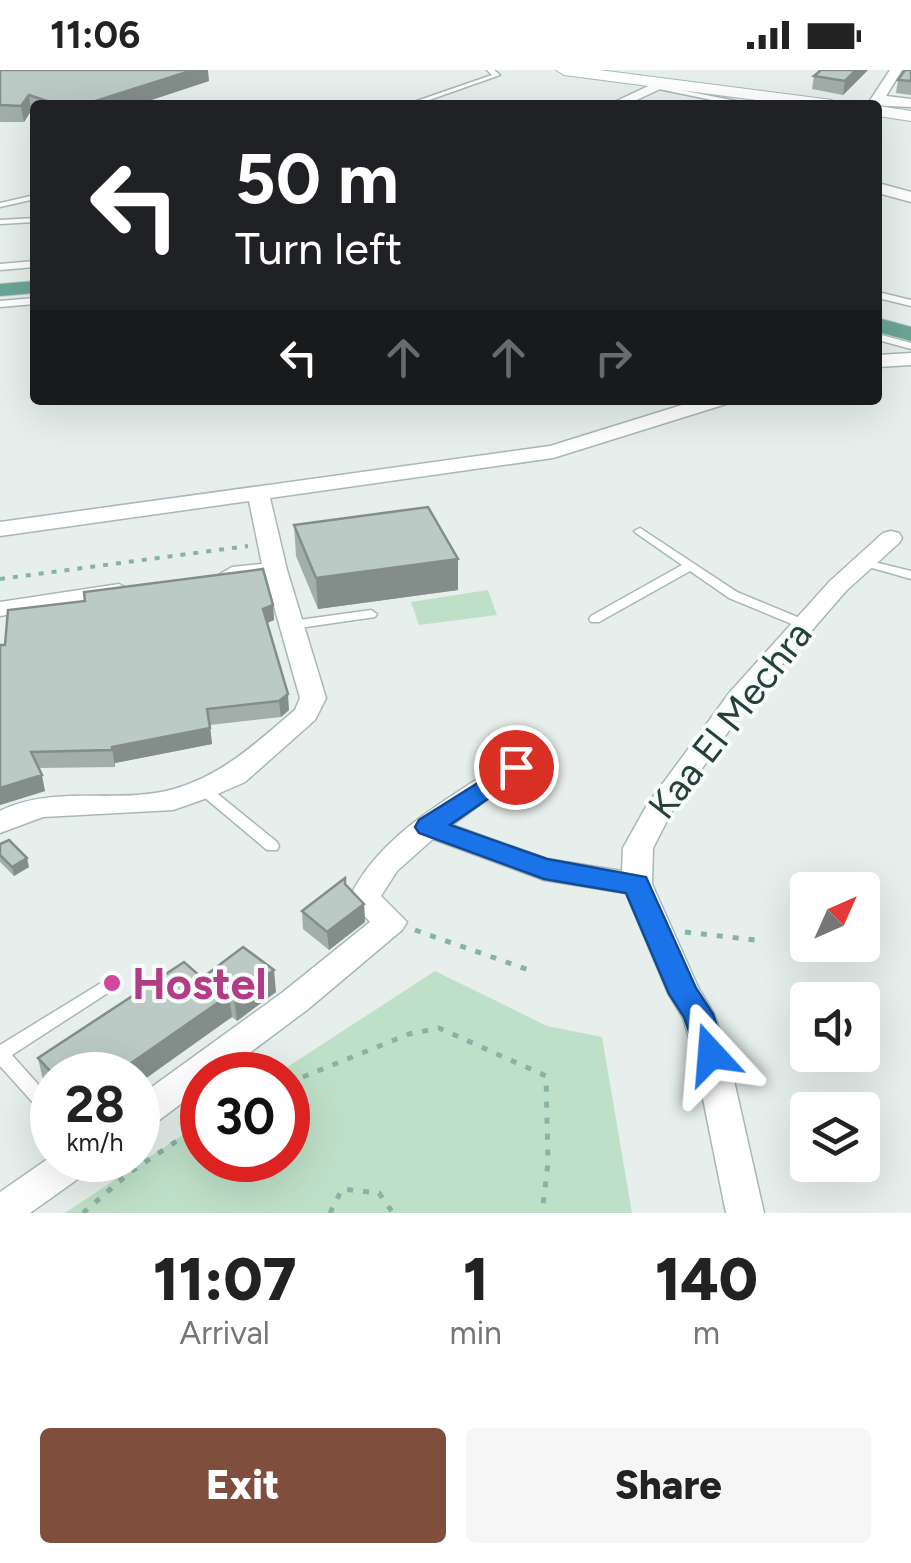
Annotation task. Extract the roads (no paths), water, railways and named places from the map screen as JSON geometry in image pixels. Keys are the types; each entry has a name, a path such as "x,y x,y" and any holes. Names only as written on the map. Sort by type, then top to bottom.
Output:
{"main road":[{"path":"0,277 30,275"},
{"path":"0,290 30,287"},
{"path":"882,311 911,318"},
{"path":"882,327 911,334"}],"street":[{"path":"564,70 786,100"},
{"path":"879,100 896,70"},
{"path":"626,100 661,85"},
{"path":"882,105 911,103"},
{"path":"882,107 911,116"},
{"path":"882,189 911,198"},
{"path":"882,362 911,359"},
{"path":"0,529 553,452 702,405"},
{"path":"0,823 43,807 173,800 203,790 235,775 312,705 274,570 258,494"},
{"name":"Kaa El Mechra","path":"745,1213 702,1024 684,994 637,884 641,837 715,728 803,624 862,562 891,538"},
{"path":"208,577 274,570"},
{"path":"0,609 151,586"},
{"path":"160,1100 295,1001 391,922 364,899 372,879 428,827 516,767"},
{"path":"428,827 544,869 637,884"},
{"path":"0,1213 44,1182"}],"lane":[{"path":"422,100 498,73 490,70"},
{"path":"661,85 725,100"},
{"path":"0,205 30,198"},
{"path":"0,222 30,220"},
{"path":"0,267 30,264"},
{"path":"882,296 911,303"},
{"path":"0,304 30,301"},
{"path":"882,338 911,346"},
{"path":"640,531 753,606 803,624"},
{"path":"862,562 911,575"},
{"path":"595,619 690,566"},
{"path":"292,625 372,614"},
{"path":"203,790 272,846"},
{"path":"30,1087 0,1054 114,981"}],"place":[{"name":"Hostel","path":"112,983"}]}
